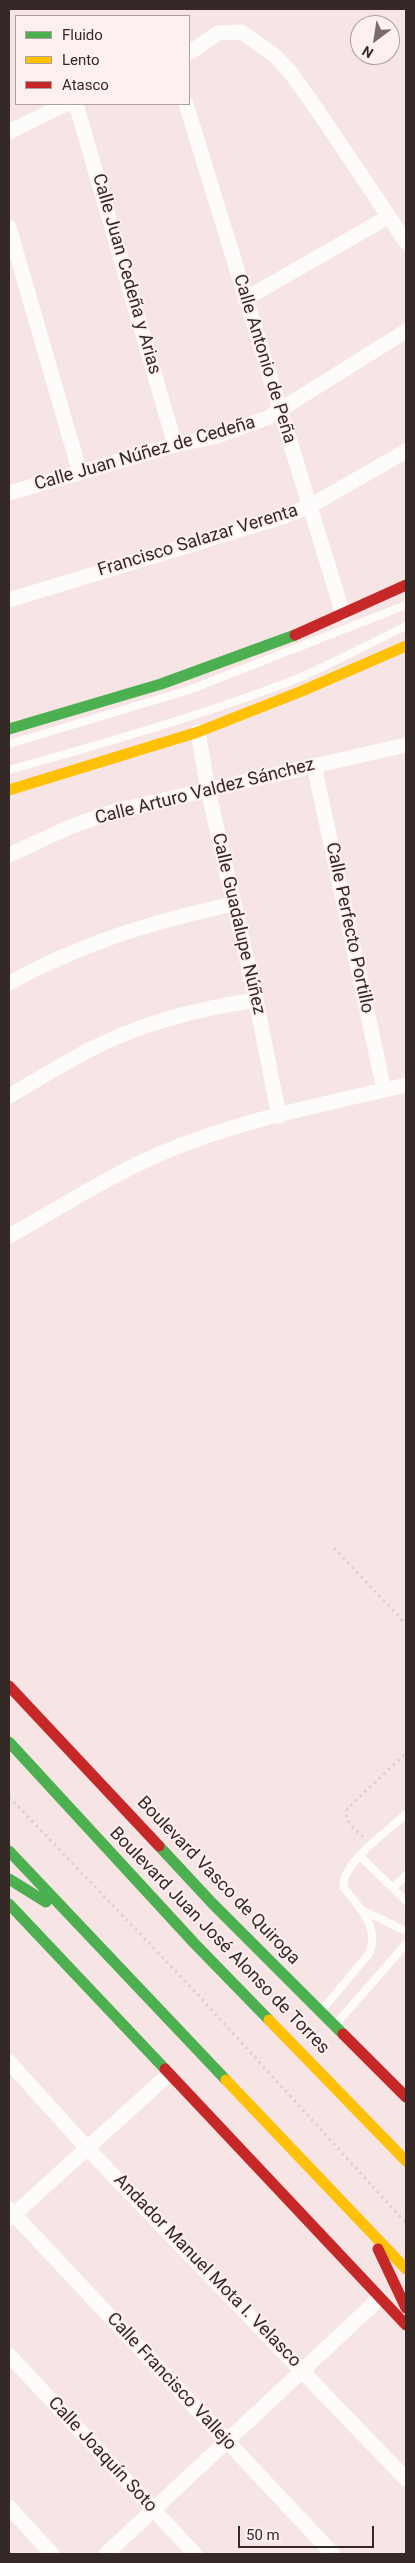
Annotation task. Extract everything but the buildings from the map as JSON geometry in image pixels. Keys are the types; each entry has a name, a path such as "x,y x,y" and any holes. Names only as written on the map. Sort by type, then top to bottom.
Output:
{"main road":[{"path":"9,729 125,696 199,672 343,614 406,585"},
{"path":"9,790 198,732 302,692 406,646"},
{"name":"Boulevard Vasco de Quiroga","path":"9,1686 212,1903 406,2097"},
{"name":"Boulevard Juan José Alonso de Torres","path":"9,1742 202,1951 406,2161"},
{"path":"9,1851 406,2269"},
{"path":"9,1879 73,1918"},
{"path":"9,1904 168,2075 406,2325"},
{"path":"371,2234 406,2308"}],"street":[{"path":"190,52 218,33 241,32 273,54 291,73 406,242"},
{"path":"9,132 64,105"},
{"name":"Calle Juan Cedeña y Arias","path":"76,105 175,444"},
{"name":"Calle Antonio de Peña","path":"186,105 343,614"},
{"path":"245,299 388,217"},
{"path":"9,227 80,473"},
{"name":"Calle Juan Núñez de Cedeña","path":"9,493 175,444 224,434 267,418 406,331"},
{"name":"Francisco Salazar Verenta","path":"9,600 285,516 310,506 406,451"},
{"name":"Calle Guadalupe Núñez","path":"198,732 208,790 256,1000 279,1116"},
{"name":"Calle Arturo Valdez Sánchez","path":"9,855 72,826 115,810 406,745"},
{"name":"Calle Perfecto Portillo","path":"314,765 384,1090"},
{"path":"9,983 51,960 98,940 143,925 233,904"},
{"path":"9,1096 102,1044 136,1029 165,1019 256,1000"},
{"path":"9,1236 109,1177 164,1152 218,1132 406,1085"},
{"name":"Andador Manuel Mota I. Velasco","path":"9,2062 87,2148 303,2369 406,2480"},
{"path":"10,2214 168,2075"},
{"name":"Calle Francisco Vallejo","path":"10,2214 333,2554"},
{"path":"106,2554 380,2298"},
{"name":"Calle Joaquín Soto","path":"9,2355 195,2554"},
{"path":"9,2507 52,2554"}],"lane":[{"path":"9,744 189,690 406,605"},
{"path":"9,770 147,732 229,704 296,679 406,626"},
{"path":"321,2012 371,1949 374,1937 362,1910 343,1884 345,1874 360,1856 406,1814"},
{"path":"360,1856 406,1901"},
{"path":"393,1888 406,1875"},
{"path":"362,1910 406,1931"},
{"path":"335,2025 406,1944"}],"path":[{"path":"334,1548 406,1624"},
{"path":"371,1846 349,1823 346,1817 347,1810 406,1752"},
{"path":"9,1797 188,1984 406,2223"}],"traffic: fast":[{"path":"9,729 161,684 295,635"},
{"path":"9,1742 195,1944 269,2020"},
{"path":"159,1846 212,1903 343,2034"},
{"path":"9,1851 226,2080"},
{"path":"9,1879 46,1902"},
{"path":"9,1904 165,2069"}],"traffic: slow":[{"path":"9,790 198,732 302,691 406,646"},
{"path":"269,2020 406,2161"},
{"path":"226,2080 406,2269"}],"traffic: jam":[{"path":"295,635 406,585"},
{"path":"9,1686 159,1846"},
{"path":"343,2034 406,2097"},
{"path":"165,2069 406,2325"},
{"path":"378,2249 406,2308"}]}
